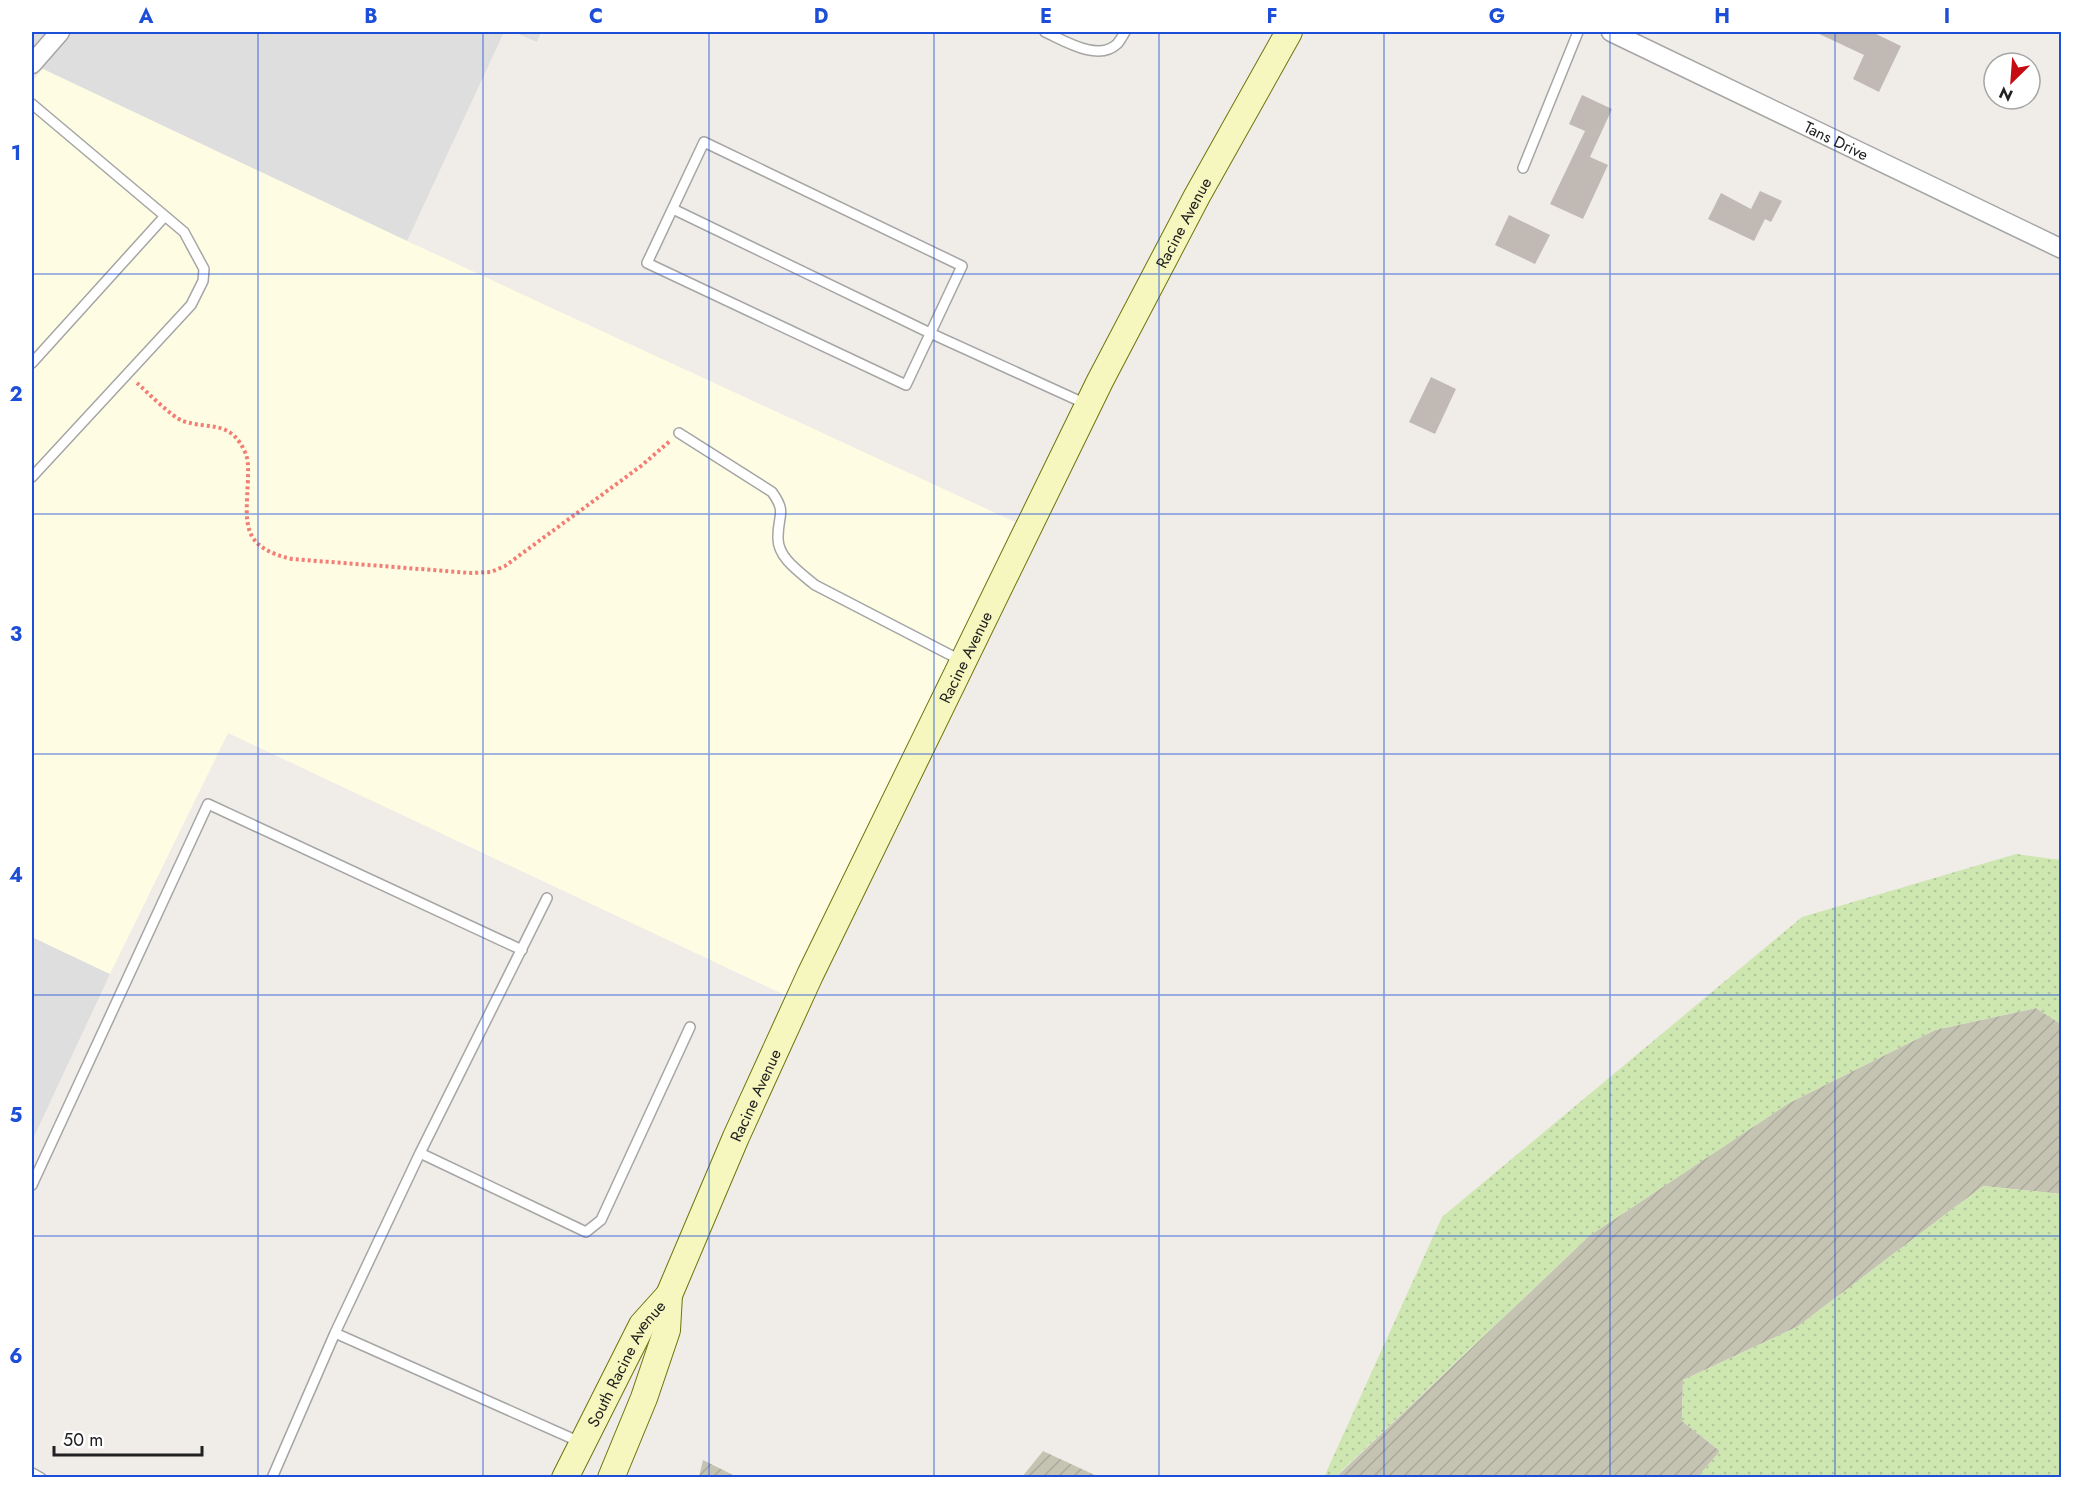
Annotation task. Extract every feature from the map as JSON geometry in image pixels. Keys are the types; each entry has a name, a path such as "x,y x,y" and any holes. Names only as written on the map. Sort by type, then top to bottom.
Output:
{"main road":[{"name":"Racine Avenue","path":"669,1295 736,1137 810,975 962,661 1088,405 1197,196 1289,32"},
{"name":"South Racine Avenue","path":"565,1478 642,1325 669,1295"},
{"name":"South Racine Avenue","path":"611,1478 644,1398 667,1330 669,1295"}],"street":[{"path":"32,64 60,32"},
{"name":"Tans Drive","path":"1611,32 2061,249"}],"lane":[{"path":"1045,32 1091,51 1107,50 1118,44 1125,32"},
{"path":"1523,168 1578,32"},
{"path":"32,104 184,232 204,269 203,281 191,305 32,477"},
{"path":"704,142 962,266 906,385 647,263 673,209 704,142"},
{"path":"673,209 930,333 1088,405"},
{"path":"32,363 165,216"},
{"path":"679,433 772,492 780,503 782,514 777,539 783,555 795,569 815,585 962,661"},
{"path":"32,1185 208,804 522,950"},
{"path":"272,1478 335,1333 420,1153 547,898"},
{"path":"420,1153 586,1232 601,1220 690,1027"},
{"path":"335,1333 583,1443"},
{"path":"32,1473 41,1478"}],"path":[{"path":"127,374 182,421 227,430 242,446 249,463 246,519 248,531 259,546 292,559 471,573 491,572 505,566 632,473 679,433"}],"shaded area":[{"path":"32,32 504,32 407,241 32,64"},
{"path":"514,32 541,32 537,42"},
{"path":"43,69 407,241 1015,522 787,996 228,733 110,974 32,937 32,82"},
{"path":"32,937 110,974 32,1141"},
{"path":"2036,1008 2061,1024 2061,1194 1983,1186 1797,1327 1683,1380 1682,1421 1720,1451 1698,1477 1335,1478 1589,1236 1789,1103 1935,1030"},
{"path":"1043,1451 1099,1477 1022,1477"},
{"path":"703,1460 737,1477 699,1477"}],"green space":[{"path":"2016,854 2061,860 2061,1024 2036,1008 1935,1030 1789,1103 1589,1236 1335,1477 1324,1477 1442,1217 1802,917"},
{"path":"1983,1186 2061,1194 2061,1477 1698,1477 1720,1451 1682,1421 1683,1380 1797,1327"}],"building":[{"path":"1815,32 1872,32 1901,46 1879,92 1853,79 1864,55"},
{"path":"1582,95 1612,109 1590,157 1608,165 1583,219 1550,204 1585,131 1569,124"},
{"path":"1760,191 1782,201 1771,222 1765,219 1754,241 1708,219 1721,193 1751,209"},
{"path":"1509,215 1550,235 1535,264 1495,245"},
{"path":"1431,377 1456,389 1435,434 1409,422"}]}
